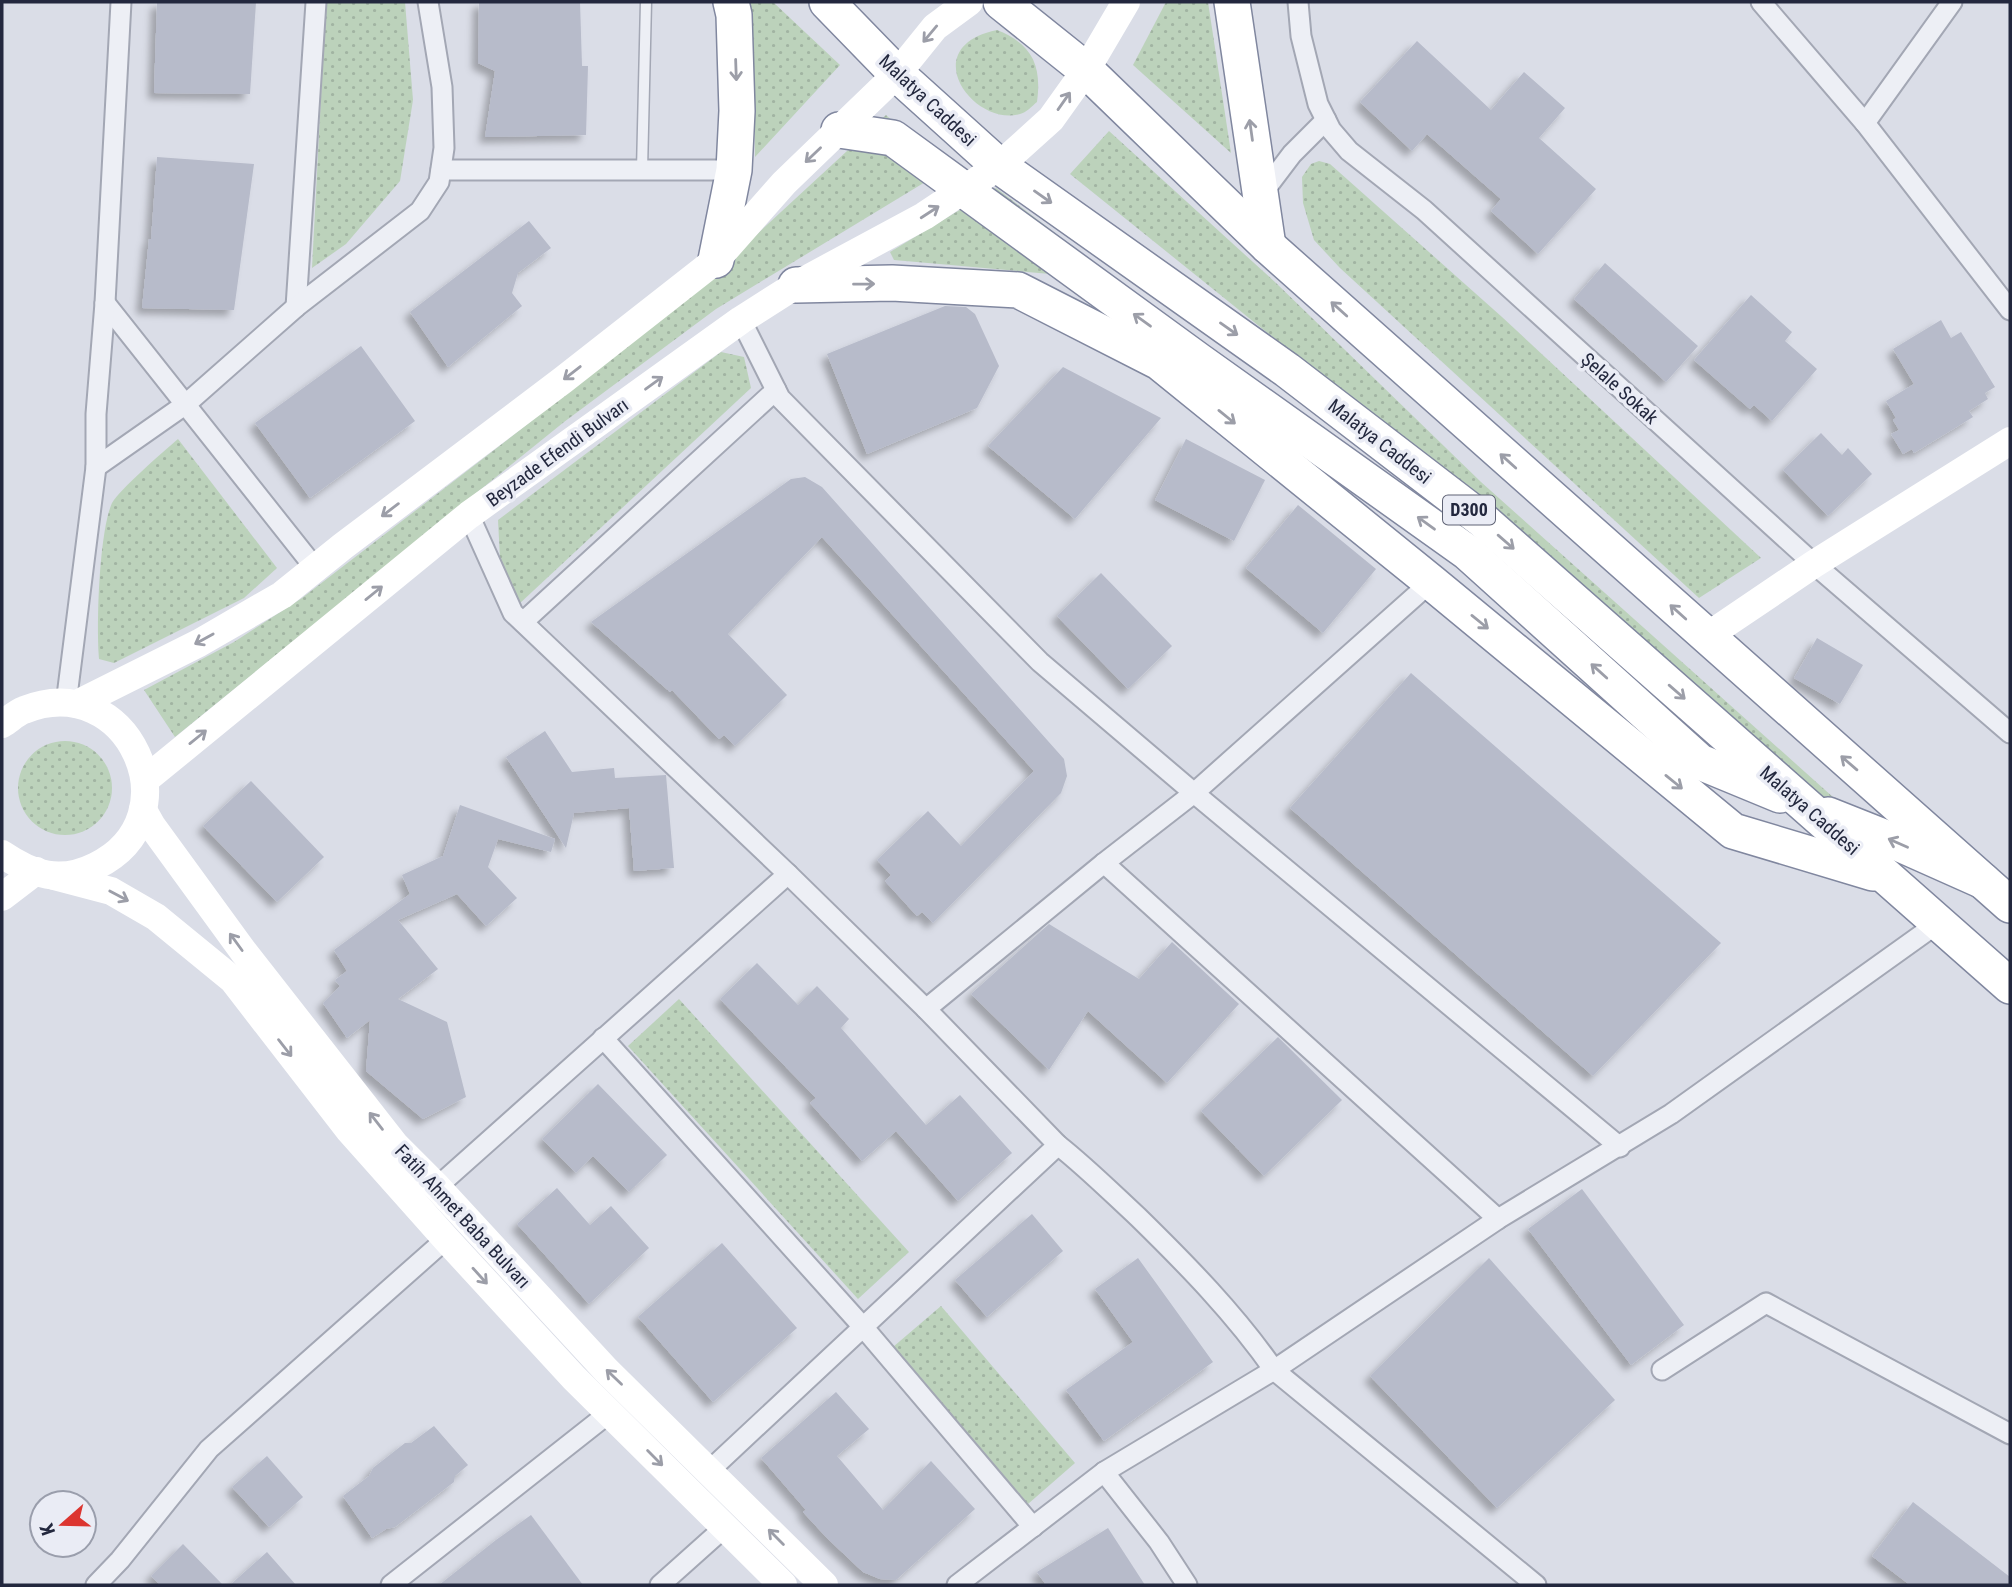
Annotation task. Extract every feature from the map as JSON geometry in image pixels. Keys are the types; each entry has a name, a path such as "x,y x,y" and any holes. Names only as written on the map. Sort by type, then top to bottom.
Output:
{"highway":[{"path":"716,260 734,170 737,111 734,15 731,2"},
{"name":"Malatya Caddesi","path":"827,2 897,74 999,166 1287,370 1480,518 2010,986"},
{"path":"1001,2 1086,70 1268,246 2010,905"},
{"path":"1232,2 1268,246"},
{"path":"839,130 893,138 1467,552 1700,762 1891,840 1983,881"},
{"path":"796,285 892,283 1018,290 1159,362 1733,831 1885,876"}],"main road":[{"path":"71,704 199,643 282,595 716,260 784,183 897,74 935,27 969,2"},
{"name":"Beyzade Efendi Bulvarı","path":"145,780 469,515 741,320 796,285 924,216 999,166 1051,119 1086,70 1126,2"},
{"path":"1706,637 1814,564 2010,441"},
{"path":"2,897 45,874 84,873 111,859 131,838 144,810 145,780 138,754 123,731 102,714 71,704 50,703 9,715"},
{"name":"Fatih Ahmet Baba Bulvarı","path":"144,810 152,826 243,951 394,1144 606,1370 824,1585"},
{"name":"Fatih Ahmet Baba Bulvarı","path":"2,853 24,869 111,891 156,917 233,980 349,1130 446,1239 574,1378 783,1585"}],"street":[{"path":"71,704 96,467 96,414 105,303 121,2"},
{"path":"296,307 316,2"},
{"path":"96,467 186,404 296,307 419,211 439,182 444,148 442,87 428,2"},
{"name":"Şelale Sokak","path":"1298,2 1301,36 1318,104 1331,130 1349,151 1423,210 1814,564 2010,733"},
{"path":"1761,2 1866,123 2010,310"},
{"path":"1866,123 1952,2"},
{"path":"1261,196 1292,154 1326,120"},
{"path":"441,170 734,170"},
{"path":"105,303 315,568"},
{"path":"741,320 780,398 1040,662 1620,1147"},
{"path":"523,622 776,390"},
{"path":"469,515 513,613 788,874 926,1009 1058,1145 1083,1164 1167,1245 1248,1332 1274,1370 1536,1585"},
{"path":"926,1009 1194,793 1431,582"},
{"path":"1104,863 1498,1219"},
{"path":"437,1187 788,874"},
{"path":"957,1585 1104,1472 1274,1370 1498,1219 1671,1114 1938,923"},
{"path":"603,1038 864,1328 1034,1527"},
{"path":"709,1471 1058,1145"},
{"path":"96,1585 120,1560 209,1448 446,1239"},
{"path":"1662,1370 1766,1303 2010,1434"},
{"path":"391,1585 610,1413"},
{"path":"1104,1472 1159,1542 1187,1585"},
{"path":"660,1585 724,1527"}],"lane":[{"path":"642,170 646,2"}],"green space":[{"path":"326,2 405,2 413,100 400,181 346,244 312,268"},
{"path":"746,2 773,2 840,65 755,157 754,66"},
{"path":"1166,2 1208,2 1231,153 1133,65"},
{"path":"997,30 1019,42 1032,57 1036,67 1037,102 1022,113 1002,115 985,109 970,98 960,83 956,67 959,52 973,39"},
{"path":"886,115 945,170 716,309 564,422 175,737 144,690 234,642 302,598 502,444 688,298"},
{"path":"1109,131 1276,283 1481,482 1853,815 1839,819 1448,478 1070,174"},
{"path":"1319,161 1330,164 1502,317 1761,558 1699,598 1340,268 1314,240 1303,203 1302,177 1311,164"},
{"path":"996,188 1080,252 1082,268 1073,276 894,260 890,252"},
{"path":"721,352 744,357 751,388 518,605 500,559 498,520"},
{"path":"178,439 277,568 244,598 114,663 99,659 101,556 112,503 132,480"},
{"path":"65,741 83,745 98,755 108,770 112,788 108,806 98,821 83,831 65,835 47,831 32,821 22,806 18,788 22,770 32,755 47,745"},
{"path":"679,999 909,1252 858,1299 628,1046"},
{"path":"941,1306 1075,1463 1028,1504 893,1347"}],"building":[{"path":"157,2 256,2 250,94 154,93"},
{"path":"479,2 580,2 582,66 588,66 586,135 485,137 495,71 478,63"},
{"path":"1417,41 1491,110 1524,72 1565,108 1539,138 1596,189 1538,254 1491,211 1501,199 1427,134 1412,151 1360,102"},
{"path":"157,157 254,164 234,310 142,308 151,239"},
{"path":"529,221 551,248 518,273 512,293 522,306 448,367 410,312"},
{"path":"1605,263 1698,346 1666,382 1574,299"},
{"path":"1751,295 1792,332 1785,341 1817,369 1772,421 1754,405 1750,409 1694,360"},
{"path":"945,306 966,307 975,314 999,366 977,408 867,454 827,354"},
{"path":"1941,320 1951,338 1961,332 1995,387 1985,393 1988,399 1969,411 1973,417 1914,453 1912,449 1903,454 1891,434 1899,430 1893,420 1896,418 1886,401 1914,384 1893,349"},
{"path":"361,346 415,421 310,498 255,423"},
{"path":"1063,367 1161,418 1075,519 988,446"},
{"path":"1821,433 1842,455 1848,448 1872,474 1828,516 1783,470"},
{"path":"1186,439 1265,480 1234,541 1155,500"},
{"path":"805,477 822,487 1064,759 1067,776 1061,793 933,923 922,912 917,916 885,881 891,875 877,860 928,811 961,846 1034,771 822,537 728,634 787,695 735,746 724,735 719,739 672,690 670,692 591,622 791,479"},
{"path":"1298,505 1376,569 1323,633 1246,568"},
{"path":"1101,573 1172,646 1128,689 1057,616"},
{"path":"1817,638 1863,665 1840,704 1794,678"},
{"path":"1411,673 1721,943 1593,1076 1290,808"},
{"path":"545,731 572,772 614,768 615,778 666,775 674,868 634,871 629,808 574,813 566,848 506,757"},
{"path":"251,781 324,857 277,902 203,826"},
{"path":"460,805 555,839 551,852 498,839 488,867 517,898 486,926 457,894 398,920 438,969 398,999 447,1022 466,1097 423,1119 366,1071 370,1020 347,1038 323,1003 340,986 335,980 347,971 334,950 410,894 402,875 443,856"},
{"path":"1049,924 1139,979 1172,942 1239,1004 1167,1083 1088,1011 1049,1070 971,994"},
{"path":"757,963 798,1005 817,986 849,1019 841,1028 926,1125 960,1095 1012,1153 958,1201 896,1131 862,1161 810,1103 816,1098 720,999"},
{"path":"1278,1037 1342,1100 1264,1176 1201,1111"},
{"path":"598,1084 667,1155 629,1192 593,1156 576,1173 542,1139"},
{"path":"557,1188 590,1225 611,1206 649,1248 589,1304 517,1224"},
{"path":"1582,1189 1684,1325 1631,1365 1528,1229"},
{"path":"1032,1214 1063,1251 987,1317 955,1280"},
{"path":"722,1243 797,1328 713,1402 638,1317"},
{"path":"1138,1258 1213,1362 1104,1441 1066,1390 1133,1342 1095,1289"},
{"path":"1489,1258 1615,1400 1497,1508 1370,1376"},
{"path":"836,1392 869,1429 837,1456 883,1510 931,1461 975,1509 896,1580 880,1579 863,1572 803,1512 806,1510 761,1458"},
{"path":"434,1426 468,1465 455,1476 454,1482 395,1527 372,1538 343,1496 405,1443 411,1443"},
{"path":"267,1456 303,1497 269,1527 232,1487"},
{"path":"1913,1502 2010,1577 2010,1585 1910,1585 1872,1556"},
{"path":"531,1515 583,1585 439,1585 496,1540"},
{"path":"1108,1528 1145,1585 1046,1585 1037,1572"},
{"path":"183,1544 223,1585 160,1585 151,1576"},
{"path":"267,1552 296,1585 230,1585"}]}
